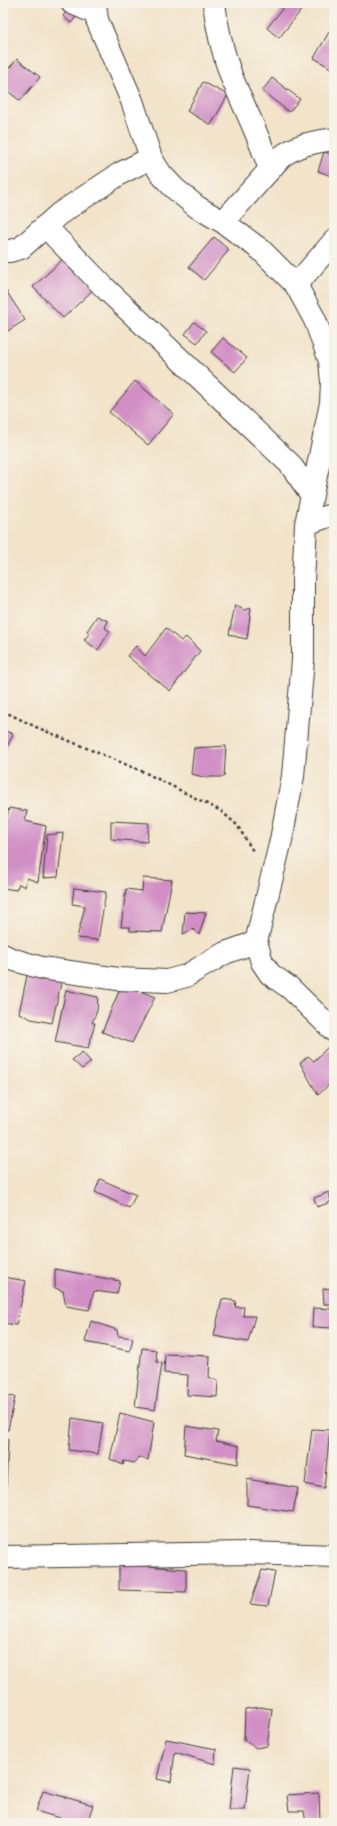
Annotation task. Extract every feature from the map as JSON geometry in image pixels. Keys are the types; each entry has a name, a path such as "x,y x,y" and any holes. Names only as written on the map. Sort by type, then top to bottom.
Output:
{"street":[{"path":"72,3 95,8 136,113 151,158 161,174 174,188 197,207 223,222 261,250 296,285 323,338 332,371 331,403 328,424 311,494 306,524 303,581 303,660 296,743 285,823 256,942 262,962 270,974 290,988 334,1031"},
{"path":"214,3 217,28 232,78 261,141 270,170"},
{"path":"223,222 281,157 298,146 334,139"},
{"path":"3,251 10,252 21,248 59,214 122,173 151,158"},
{"path":"45,226 117,299 290,464 311,494"},
{"path":"296,285 334,240"},
{"path":"306,524 334,514"},
{"path":"3,955 42,968 118,979 167,981 186,976 225,953 256,942"},
{"path":"3,1557 249,1553 334,1556"}],"path":[{"path":"3,711 42,730 144,772 221,811 239,828 271,882"}],"building":[{"path":"287,3 307,3 279,38 267,28"},
{"path":"72,4 81,11 71,23 63,16"},
{"path":"332,27 334,28 334,70 314,58"},
{"path":"17,59 40,77 20,101 3,87 3,75"},
{"path":"272,78 300,99 289,112 262,91"},
{"path":"203,82 228,95 211,125 187,111"},
{"path":"324,152 334,155 334,177 318,171"},
{"path":"214,237 229,250 204,280 189,267"},
{"path":"65,257 95,288 63,318 33,287"},
{"path":"3,286 25,320 3,334"},
{"path":"194,322 206,331 197,343 185,334"},
{"path":"223,338 247,358 235,372 211,352"},
{"path":"135,381 174,414 148,445 109,412"},
{"path":"235,605 244,610 251,608 247,639 229,634"},
{"path":"97,616 108,621 105,628 110,631 98,650 84,640 90,633 87,631"},
{"path":"166,628 181,641 186,637 200,651 170,691 127,656 136,646 145,656"},
{"path":"3,730 13,734 3,756"},
{"path":"226,746 224,777 204,777 191,774 194,748"},
{"path":"9,808 27,811 25,821 46,826 38,882 27,878 25,887 19,884 16,890 3,888 3,834"},
{"path":"111,821 149,823 147,842 111,839"},
{"path":"63,833 58,877 43,878 47,835"},
{"path":"143,878 172,880 162,932 130,931 130,927 121,927 126,889 142,891"},
{"path":"74,888 106,892 98,940 77,938 85,906 72,904"},
{"path":"185,912 206,913 199,935 193,929 183,934"},
{"path":"28,971 41,980 62,979 52,1023 31,1019 19,1013"},
{"path":"122,984 155,997 132,1043 102,1032"},
{"path":"66,990 98,997 97,1011 92,1023 95,1023 88,1048 55,1042"},
{"path":"328,1047 334,1054 334,1080 318,1095 300,1063 308,1056 314,1061"},
{"path":"82,1052 91,1062 82,1069 72,1060"},
{"path":"334,1164 334,1182 332,1182 331,1165"},
{"path":"100,1179 136,1195 129,1208 95,1192"},
{"path":"329,1192 331,1202 317,1207 314,1198"},
{"path":"55,1269 120,1281 117,1294 94,1291 89,1310 66,1306 63,1291 55,1288"},
{"path":"3,1277 26,1281 16,1325 3,1323"},
{"path":"334,1288 334,1304 324,1304 323,1289"},
{"path":"222,1299 236,1301 235,1307 244,1307 243,1316 255,1316 248,1342 214,1336"},
{"path":"313,1308 334,1309 334,1328 312,1327"},
{"path":"91,1321 117,1330 118,1336 133,1338 130,1351 85,1342"},
{"path":"142,1348 156,1350 157,1362 162,1363 155,1410 135,1407"},
{"path":"165,1354 210,1356 209,1377 218,1381 217,1397 187,1395 188,1375 164,1373"},
{"path":"3,1395 15,1397 8,1430 3,1430"},
{"path":"120,1413 154,1422 148,1460 138,1457 135,1463 124,1461 123,1465 110,1459"},
{"path":"72,1418 103,1423 98,1454 69,1450"},
{"path":"186,1426 218,1431 216,1441 239,1446 238,1464 184,1454"},
{"path":"312,1429 330,1430 324,1488 305,1484"},
{"path":"3,1437 8,1438 6,1487 3,1487"},
{"path":"247,1479 298,1488 293,1512 247,1505"},
{"path":"119,1564 186,1569 186,1592 119,1590"},
{"path":"262,1570 275,1572 268,1606 250,1604"},
{"path":"260,1707 272,1709 267,1746 256,1748 244,1740 245,1709"},
{"path":"166,1739 216,1749 215,1764 175,1752 171,1782 157,1779"},
{"path":"234,1766 250,1768 245,1810 229,1810"},
{"path":"43,1791 93,1805 87,1823 76,1823 36,1811"},
{"path":"319,1793 320,1823 306,1823 304,1811 289,1811 287,1795"}]}
